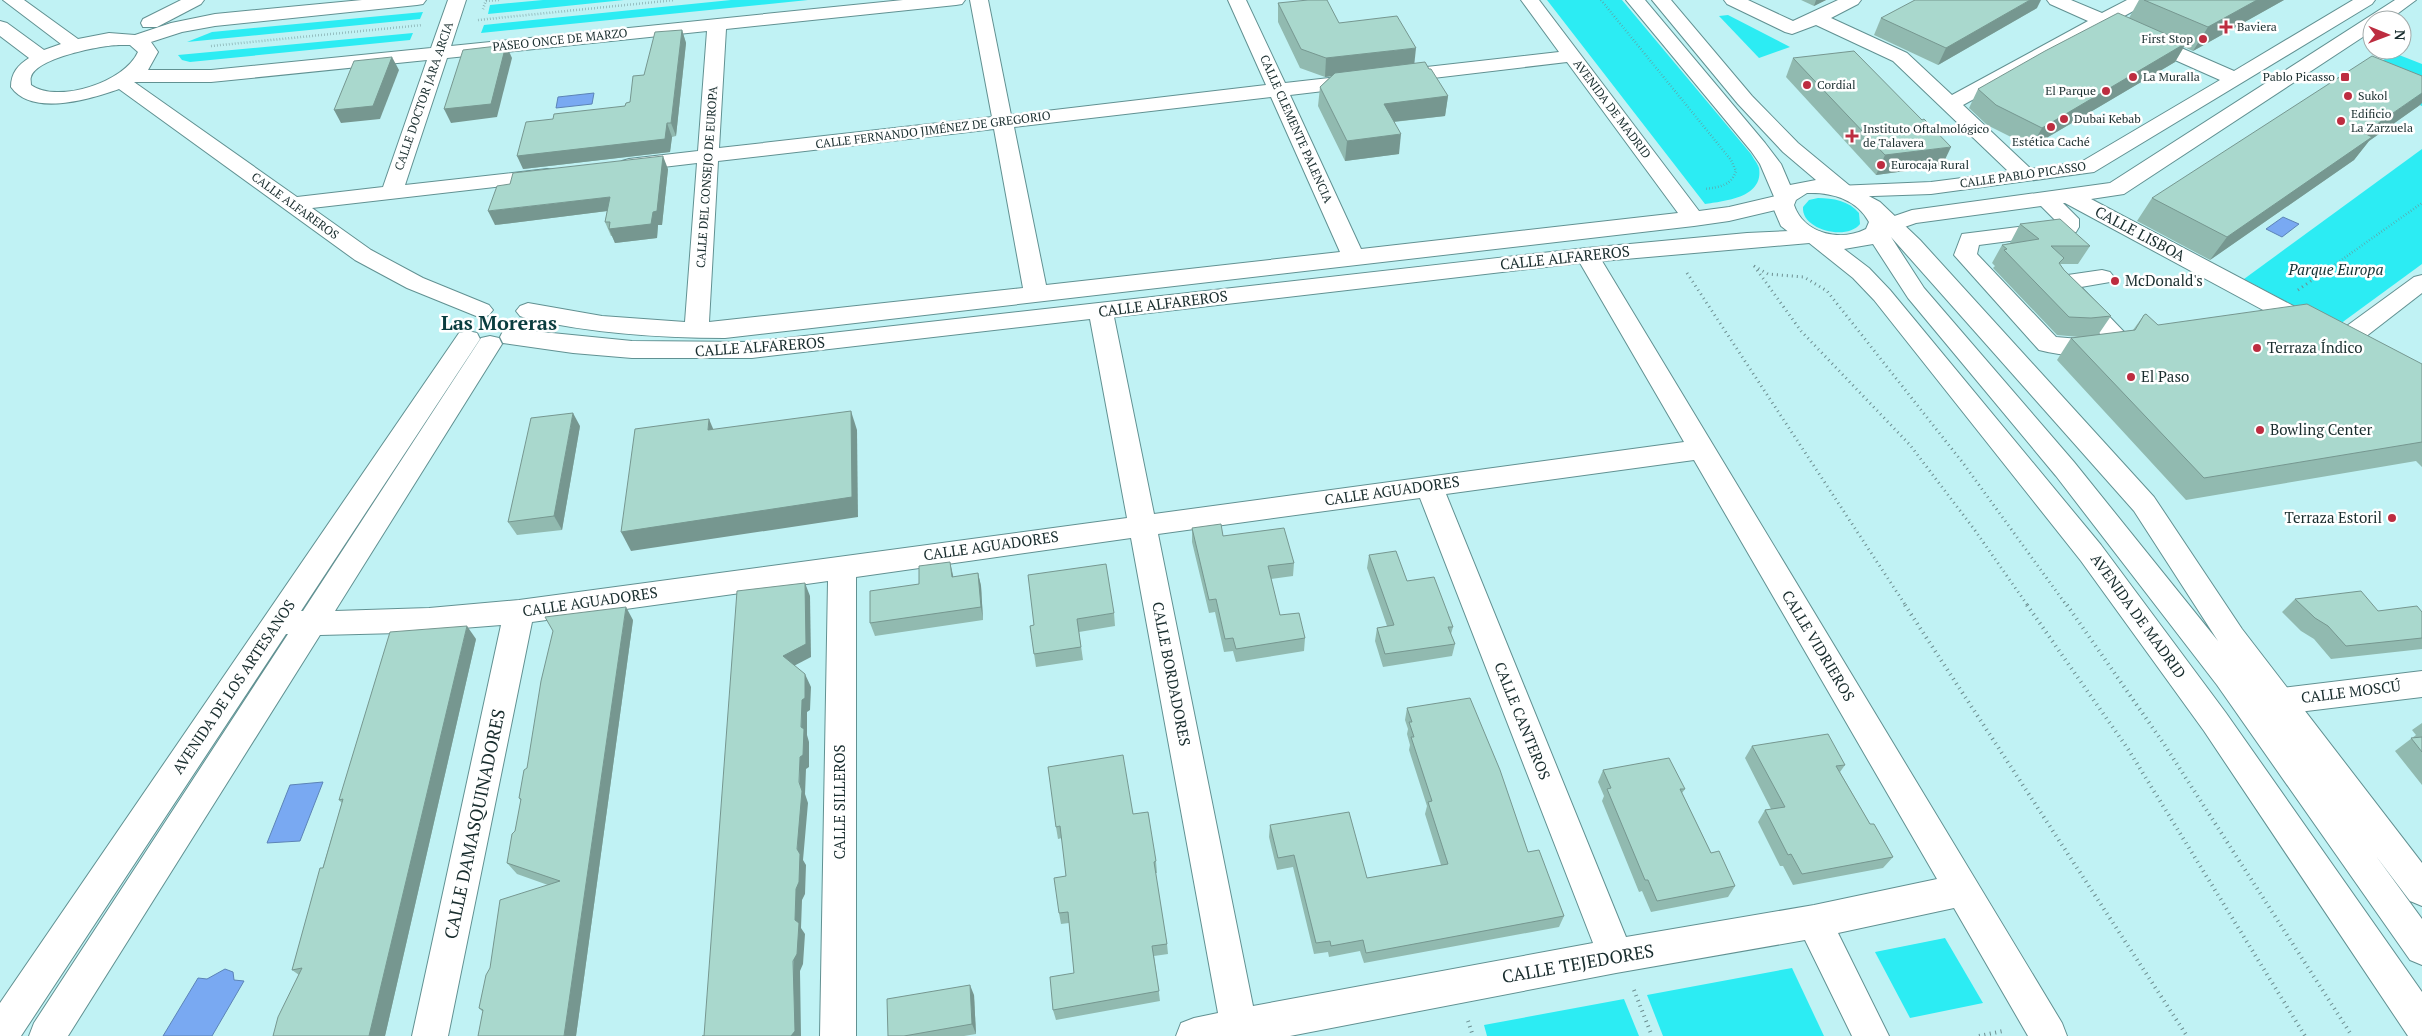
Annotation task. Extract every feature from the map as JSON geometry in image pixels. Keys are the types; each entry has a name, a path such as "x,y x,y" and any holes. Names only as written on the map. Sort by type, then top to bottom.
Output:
{"street":[{"path":"12,0 74,45"},
{"path":"127,40 195,0"},
{"path":"127,40 146,48 148,57 127,77 103,89 74,96 55,98 32,96 23,91 20,80 25,71 42,58 74,45 97,40 127,40 215,20 417,0"},
{"name":"CALLE DOCTOR JARA ARCIA","path":"392,193 457,0"},
{"name":"PASEO ONCE DE MARZO","path":"127,77 211,76 956,0"},
{"path":"979,0 1036,295"},
{"name":"CALLE CLEMENTE PALENCIA","path":"1237,0 1354,258"},
{"name":"AVENIDA DE MADRID","path":"1530,0 1694,219"},
{"name":"AVENIDA DE MADRID","path":"1635,0 1758,147 1770,164 1784,200 1783,211 1788,219 1801,230 1815,237 1861,274 1882,295 2092,553 2215,722 2422,1024"},
{"name":"AVENIDA DE MADRID","path":"1661,0 1769,125 1802,159 1843,191"},
{"path":"1733,0 1792,28 1817,18 1852,0"},
{"path":"2056,0 2235,79"},
{"path":"1949,105 2140,0"},
{"name":"CALLE PABLO PICASSO","path":"1843,191 1931,188 2087,168 2366,0"},
{"path":"2392,10 2407,0"},
{"path":"1817,18 1900,58 2025,176"},
{"name":"CALLE DEL CONSEJO DE EUROPA","path":"696,330 717,24"},
{"path":"0,27 42,58"},
{"name":"CALLE PABLO PICASSO","path":"1880,223 2116,188 2362,29"},
{"name":"CALLE FERNANDO JIMÉNEZ DE GREGORIO","path":"610,168 1572,56"},
{"name":"CALLE ALFAREROS","path":"127,77 352,247 380,265 415,283 495,306 517,304 528,311 621,328 696,330 762,327 1694,219 1729,214 1784,200"},
{"path":"294,204 570,172"},
{"name":"AVENIDA DE MADRID","path":"1784,200 1794,191 1807,187 1824,187 1843,191 1859,197 1880,223 1912,244 2144,504 2232,638 2422,890"},
{"name":"CALLE LISBOA","path":"2069,196 2366,355"},
{"path":"2046,199 2068,219 2068,227 1970,239 1965,255 2048,344 2062,347 2080,348 2110,344 2115,334 2062,282 2102,277"},
{"name":"AVENIDA DE MADRID","path":"1815,237 1849,243 1868,239 1880,223"},
{"name":"AVENIDA DE MADRID","path":"1880,223 1895,265 1916,293 2065,469 2228,676 2422,948"},
{"name":"CALLE ALFAREROS","path":"490,340 672,352 716,352 788,347 1587,255 1747,240 1815,237"},
{"name":"CALLE VIDRIEROS","path":"1587,255 2049,1036"},
{"path":"2342,342 2422,282"},
{"path":"495,306 474,314 465,324 464,335 490,340 522,330 528,322 528,311"},
{"name":"CALLE BORDADORES","path":"1101,312 1141,526 1241,1031"},
{"name":"AVENIDA DE LOS ARTESANOS","path":"0,1035 278,622 490,340"},
{"name":"AVENIDA DE LOS ARTESANOS","path":"46,1036 312,623 490,340"},
{"name":"CALLE AGUADORES","path":"278,622 429,621 520,612 1702,449"},
{"name":"CALLE CANTEROS","path":"1429,486 1616,956"},
{"name":"CALLE SILLEROS","path":"838,1036 842,567"},
{"name":"CALLE DAMASQUINADORES","path":"430,1036 520,612"},
{"name":"CALLE MOSCÚ","path":"2281,701 2422,684"},
{"name":"CALLE TEJEDORES","path":"1194,1036 1241,1031 1616,956 1814,922 1962,890"},
{"path":"1814,922 1871,1036"}],"path":[{"path":"1601,0 1731,160 1736,171 1730,183 1725,187 1701,190 1729,214"},
{"path":"2276,307 2422,203"},
{"path":"1747,240 1750,258 1754,265 1801,331 1910,445 1974,530 2128,749 2305,1036"},
{"path":"1754,265 1760,271 1769,274 1796,275 1809,279 1827,291 1958,456 2058,593 2164,744 2352,1036"},
{"path":"1687,273 2187,1036"},
{"path":"1634,990 1652,1036"},
{"path":"1468,1021 1473,1036"},
{"path":"1979,1036 2003,1031"}],"green space":[{"path":"543,0 624,0 488,14 490,5"},
{"path":"731,0 808,0 481,33 484,25"},
{"path":"1547,0 1622,0 1751,154 1759,168 1759,178 1755,186 1741,196 1705,204"},
{"path":"423,12 420,19 187,42 212,32"},
{"path":"1728,15 1790,47 1759,58 1719,16"},
{"path":"413,33 410,40 190,62 182,60 178,55"},
{"path":"2383,60 2412,60 2422,64 2422,106 2356,78"},
{"name":"Parque Europa","path":"2422,149 2422,264 2340,324 2326,323 2244,279"},
{"path":"1818,198 1846,203 1859,213 1860,224 1854,229 1845,232 1836,232 1817,227 1809,222 1804,215 1803,207 1809,200"},
{"path":"1945,938 1983,1003 1910,1018 1875,952"},
{"path":"1792,968 1824,1036 1663,1036 1647,995"},
{"path":"1624,999 1639,1036 1487,1036 1484,1025"}],"shaded area":[{"path":"594,93 592,104 556,108 558,97"},
{"path":"2283,217 2299,224 2282,237 2266,229"},
{"path":"323,782 300,841 267,843 290,785"},
{"path":"225,969 233,972 234,980 244,981 212,1036 163,1036 198,978 207,979"}],"building":[{"path":"1327,0 1339,23 1397,16 1416,48 1326,58 1301,49 1278,3"},
{"path":"1915,0 2030,0 1946,48 1881,18"},
{"path":"2144,0 2257,0 2208,27"},
{"path":"2118,13 2186,43 2042,128 1996,105 1978,89 2045,51"},
{"path":"682,30 671,123 667,123 665,139 517,156 526,122 553,119 554,114 625,106 626,103 630,102 633,76 644,75 655,32"},
{"path":"506,45 491,104 444,109 463,50"},
{"path":"1854,51 1951,147 1885,155 1793,58"},
{"path":"392,57 373,106 334,110 354,61"},
{"path":"2366,60 2382,60 2422,76 2422,93 2364,133 2372,137 2227,237 2152,198"},
{"path":"1425,62 1448,96 1384,104 1401,134 1347,141 1320,87 1335,73"},
{"path":"663,156 657,211 653,212 651,224 609,229 610,222 605,222 610,197 488,211 497,186 510,184 513,173"},
{"path":"2060,219 2090,246 2051,246 2064,258 2059,263 2111,316 2091,318 2069,317 2004,250 2007,249 2002,245 2039,239 2020,224"},
{"path":"2307,304 2422,364 2422,442 2204,478 2071,338 2135,330 2146,314 2158,325"},
{"path":"851,411 852,497 621,532 635,429 709,419 708,430"},
{"path":"573,413 554,516 508,522 531,418"},
{"path":"1221,524 1223,536 1284,528 1294,563 1268,566 1280,615 1299,613 1305,638 1236,649 1233,638 1225,639 1216,599 1209,600 1192,528"},
{"path":"1396,551 1407,581 1434,577 1453,627 1448,627 1455,644 1385,654 1377,628 1394,625 1369,555"},
{"path":"950,562 952,577 978,573 981,607 870,623 870,591 919,584 919,566"},
{"path":"1106,564 1114,613 1077,619 1081,647 1034,654 1030,626 1034,625 1028,575"},
{"path":"805,583 806,644 783,656 805,674 805,698 802,700 801,727 804,729 803,755 800,757 799,782 802,791 797,849 800,854 799,882 796,889 795,920 799,923 797,954 793,961 795,1031 791,1036 704,1036 737,591"},
{"path":"2361,591 2378,611 2417,606 2422,612 2422,638 2346,646 2328,626 2315,618 2295,599"},
{"path":"626,607 564,1036 478,1036 483,1010 479,1008 486,975 490,968 500,900 560,881 507,863 521,799 519,798 524,770 527,768 541,681 553,631 545,617"},
{"path":"467,626 369,1036 273,1036 278,1017 302,968 292,970 320,868 323,868 343,799 339,800 390,632"},
{"path":"1470,698 1500,770 1528,852 1539,850 1564,916 1366,953 1363,940 1331,946 1330,941 1316,943 1294,855 1278,858 1270,825 1349,812 1367,878 1448,864 1428,802 1432,801 1411,737 1414,737 1409,722 1412,722 1407,708"},
{"path":"1828,734 1845,765 1836,766 1870,824 1874,824 1893,857 1802,874 1791,854 1788,855 1765,810 1785,807 1752,746"},
{"path":"2422,737 2422,752 2411,738"},
{"path":"1123,755 1133,814 1148,812 1156,861 1154,862 1167,944 1152,946 1159,991 1053,1010 1050,977 1074,973 1068,912 1059,913 1054,878 1066,876 1060,826 1056,827 1048,767"},
{"path":"1669,758 1685,789 1680,789 1711,853 1719,851 1735,886 1657,901 1648,880 1645,880 1607,789 1611,788 1603,770"},
{"path":"970,985 972,1024 904,1036 888,1036 887,999"}],"place":[{"name":"Baviera","path":"2226,27"},
{"name":"First Stop","path":"2203,39"},
{"name":"La Muralla","path":"2133,77"},
{"name":"Pablo Picasso","path":"2345,77"},
{"name":"Cordial","path":"1807,85"},
{"name":"El Parque","path":"2106,91"},
{"name":"Sukol","path":"2348,96"},
{"name":"Dubai Kebab","path":"2064,119"},
{"name":"Edificio La Zarzuela","path":"2341,121"},
{"name":"Estética Caché","path":"2051,127"},
{"name":"Instituto Oftalmológico de Talavera","path":"1852,136"},
{"name":"Eurocaja Rural","path":"1881,165"},
{"name":"McDonald's","path":"2115,281"},
{"name":"Terraza Índico","path":"2257,348"},
{"name":"El Paso","path":"2131,377"},
{"name":"Bowling Center","path":"2260,430"},
{"name":"Terraza Estoril","path":"2392,518"}],"district":[{"name":"Las Moreras","path":"499,323"}]}
